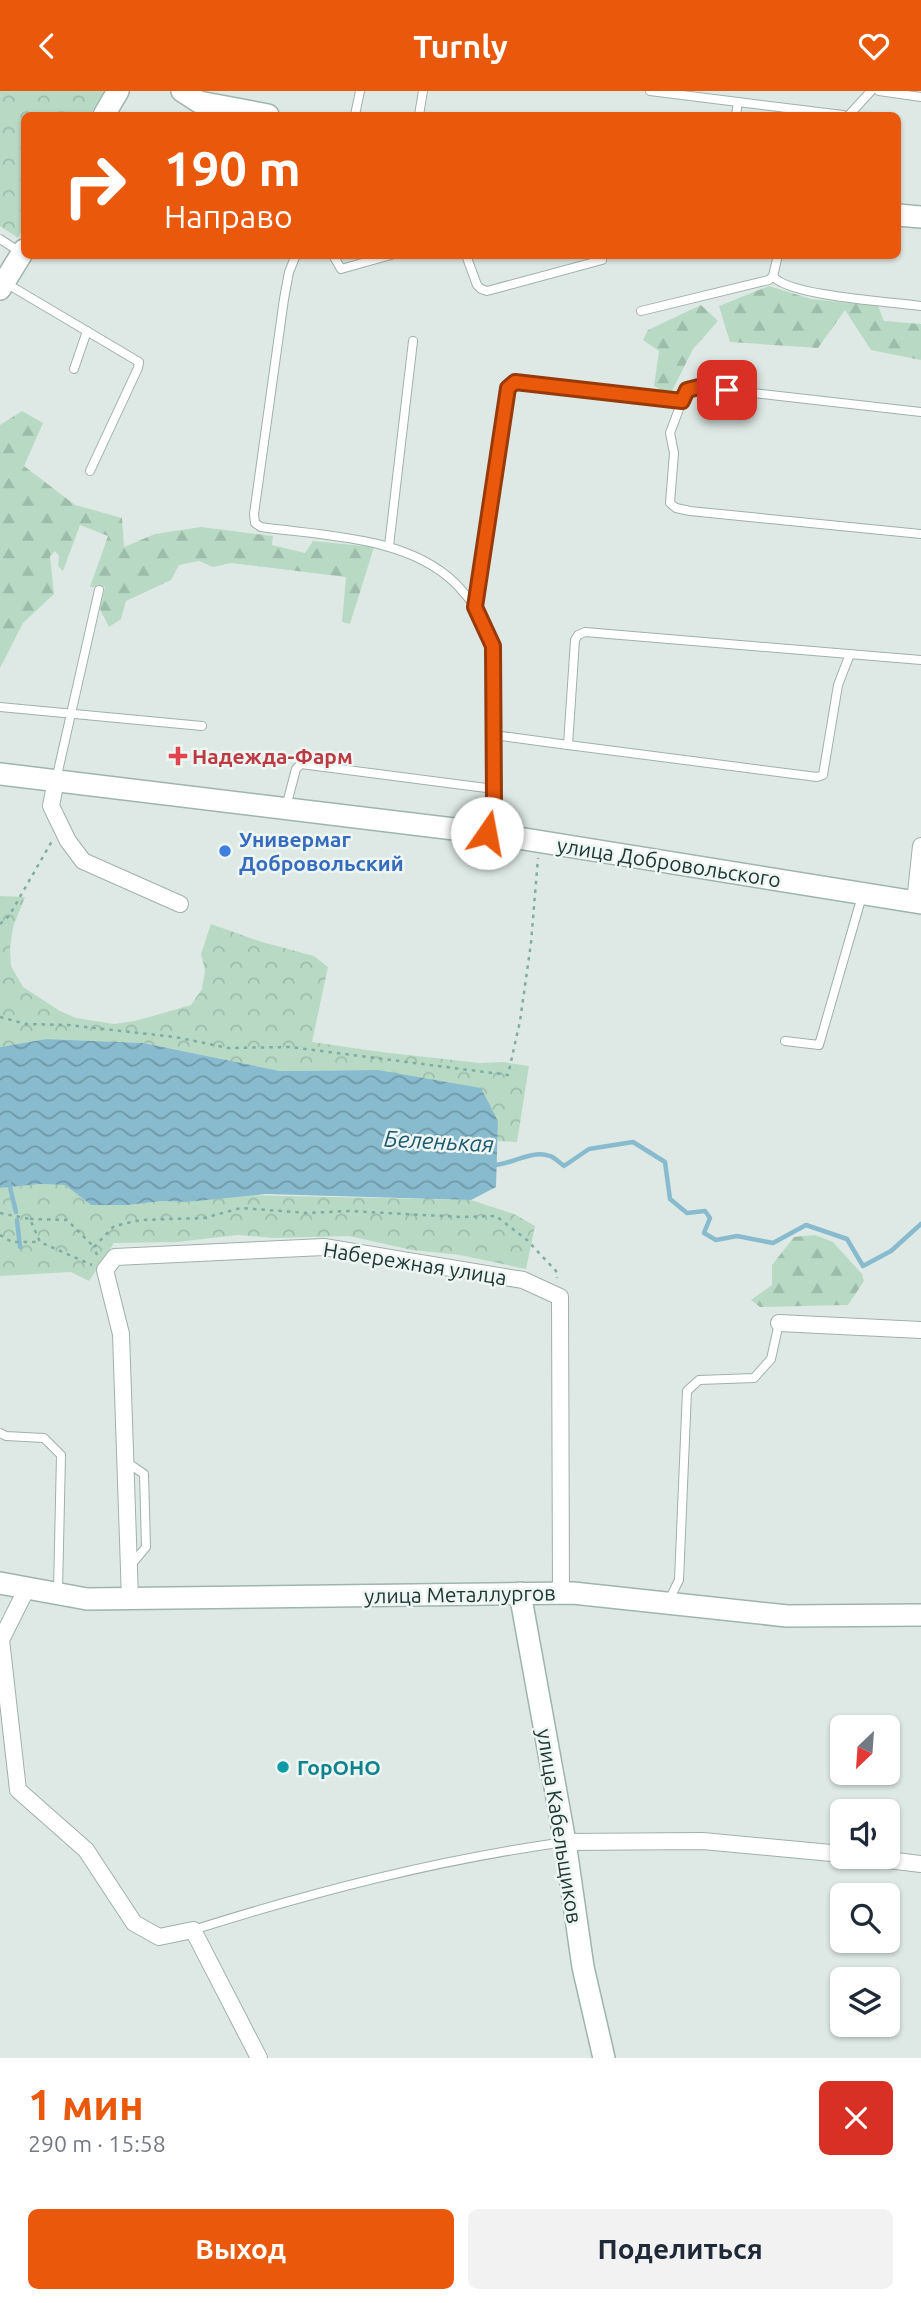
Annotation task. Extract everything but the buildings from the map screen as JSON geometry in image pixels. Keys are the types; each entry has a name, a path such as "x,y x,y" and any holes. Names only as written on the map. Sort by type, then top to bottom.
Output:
{"street":[{"path":"106,112 118,91"},
{"path":"182,91 199,102 252,112"},
{"path":"901,215 921,217"},
{"path":"2,286 21,255"},
{"name":"улица Добровольского","path":"0,774 487,833 918,902"},
{"path":"56,780 51,806 68,841 83,861 180,904"},
{"path":"918,902 921,846"},
{"name":"Набережная улица","path":"105,1270 115,1257 324,1247 523,1280 560,1297"},
{"path":"105,1270 121,1335 130,1598"},
{"path":"560,1297 561,1593"},
{"path":"779,1323 921,1330"},
{"name":"улица Металлургов","path":"0,1583 87,1599 561,1593 787,1616 921,1615"},
{"path":"27,1588 1,1640 18,1790 86,1850 134,1923 159,1937 193,1930 259,2058"},
{"name":"улица Кабельщиков","path":"520,1593 565,1842 583,1967 604,2058"},
{"path":"565,1842 703,1841 830,1853"},
{"path":"900,1861 921,1864"}],"lane":[{"path":"356,112 360,91"},
{"path":"420,112 423,91"},
{"path":"650,91 697,94 819,112"},
{"path":"852,112 871,91"},
{"path":"879,91 921,97"},
{"path":"736,112 738,102"},
{"path":"0,240 21,251"},
{"path":"294,259 284,299 254,514 255,523 261,527 389,546 426,562 454,582 475,607 493,646 494,802 487,833"},
{"path":"335,259 341,269 377,259"},
{"path":"467,259 477,285 487,291 602,260"},
{"path":"641,311 769,280 773,276 777,259"},
{"path":"773,276 783,285 804,291 921,306"},
{"path":"2,286 139,362 90,471"},
{"path":"74,369 87,331"},
{"path":"389,546 413,341"},
{"path":"475,607 508,388 511,384 515,382 682,401"},
{"path":"921,412 699,387 687,390 670,433 674,453 670,503 676,508 690,512 921,534"},
{"path":"56,780 99,590"},
{"path":"568,745 575,640 585,632 921,660"},
{"path":"494,735 817,777 823,775 838,685 850,654"},
{"path":"0,707 202,726"},
{"path":"286,807 296,769 301,764 494,789"},
{"path":"785,1041 819,1045 863,893"},
{"path":"667,1603 679,1580 687,1391 699,1380 754,1378 771,1359 779,1323"},
{"path":"0,1433 6,1436 44,1438 61,1455 58,1594"},
{"path":"193,1930 341,1885 485,1854 565,1842"}],"path":[{"path":"0,924 9,916 61,826"},
{"path":"0,1017 26,1024 68,1025 174,1037 228,1048 290,1047 508,1075 520,1021 537,899 536,870 541,842"},
{"path":"94,1247 114,1226 141,1220 204,1217 241,1207 307,1213 349,1211 461,1217 496,1216 527,1240 556,1271 560,1297"},
{"path":"0,1213 30,1219 67,1220 94,1247 105,1270"},
{"path":"30,1219 40,1241"},
{"path":"0,1235 12,1242 40,1241 63,1254 105,1270"}],"green space":[{"path":"0,91 104,91 92,112 21,112 21,232 18,238 0,226"},
{"path":"769,286 811,299 878,306 884,321 921,324 921,360 871,350 845,310 818,348 730,342 719,306"},
{"path":"701,305 718,321 693,349 670,395 654,386 659,351 643,340 648,330"},
{"path":"22,411 43,423 24,466 75,505 122,518 124,547 155,534 201,527 273,536 272,545 305,553 313,541 374,547 350,624 342,622 346,577 231,563 213,567 199,561 179,565 171,580 126,601 121,619 109,627 100,609 105,587 90,587 108,536 80,525 63,571 58,566 59,556 55,551 50,556 54,594 23,623 0,668 0,425"},
{"path":"0,896 25,897 13,927 10,948 11,966 23,987 76,1018 114,1024 135,1021 191,1005 202,989 205,970 201,954 211,924 314,956 328,967 312,1042 480,1063 503,1062 529,1066 517,1142 497,1141 498,1121 378,1070 280,1071 143,1043 46,1039 0,1047"},
{"path":"40,1184 65,1185 91,1205 187,1202 244,1195 471,1200 514,1214 535,1226 526,1269 460,1255 412,1250 349,1236 273,1238 238,1235 177,1242 114,1243 89,1281 71,1272 0,1276 0,1188"},
{"path":"815,1235 833,1242 862,1274 864,1281 848,1305 760,1307 751,1300 772,1285 772,1265 794,1237"}],"water":[{"path":"46,1039 143,1043 280,1071 378,1070 481,1088 498,1121 496,1187 471,1200 266,1194 127,1205 91,1205 65,1185 40,1184 0,1188 0,1047"}],"waterway":[{"name":"Беленькая","path":"491,1165 543,1154 564,1166 589,1149 633,1142 665,1162 670,1199 687,1213 705,1211 710,1218 704,1233 716,1240 737,1236 773,1243 806,1225 847,1239 863,1266 891,1251 921,1224"},
{"path":"9,1183 16,1212"},
{"path":"17,1220 20,1247"}],"place":[{"name":"Надежда-Фарм","path":"178,756"},
{"name":"Универмаг Добровольский","path":"225,851"},
{"name":"ГорОНО","path":"283,1767"}],"route":[{"path":"487,833 494,802 493,646 475,607 508,388 515,382 682,401 687,390 699,387 727,390"}]}
